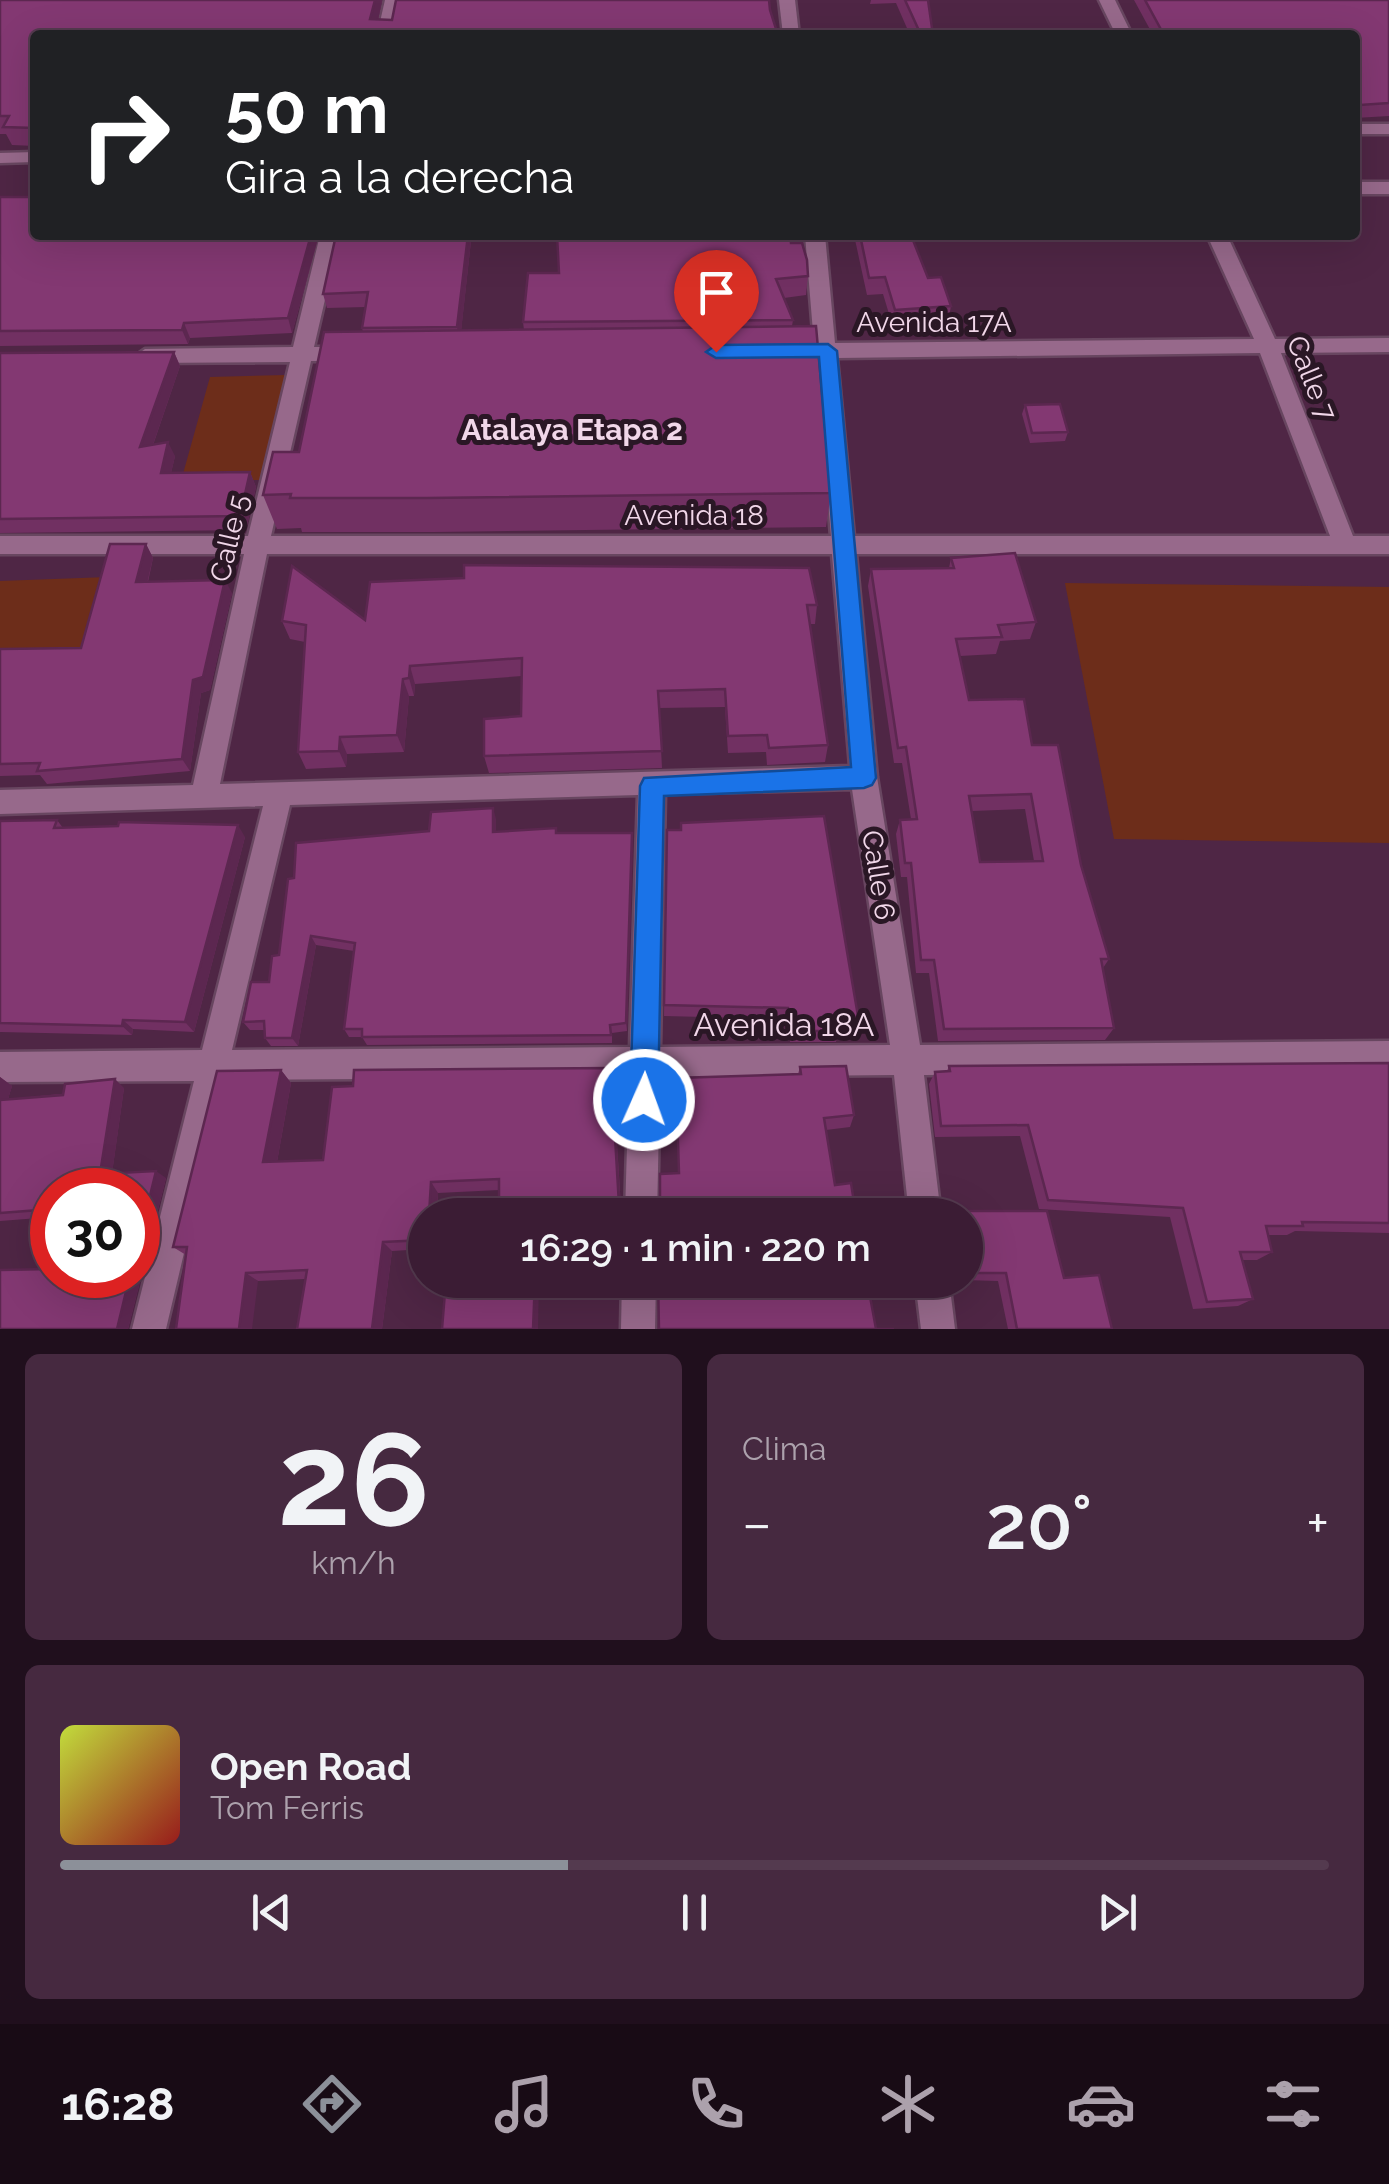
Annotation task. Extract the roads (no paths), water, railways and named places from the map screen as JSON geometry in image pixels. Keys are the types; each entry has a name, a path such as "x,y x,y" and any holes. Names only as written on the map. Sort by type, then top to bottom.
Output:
{"street":[{"path":"386,30 394,0"},
{"path":"787,0 790,30"},
{"path":"1108,0 1122,30"},
{"path":"1360,129 1389,129"},
{"path":"0,158 30,157"},
{"path":"1360,188 1389,188"},
{"name":"Calle 5","path":"204,797 329,240"},
{"name":"Calle 6","path":"816,240 864,778 907,1060 923,1198"},
{"name":"Calle 7","path":"1219,240 1268,347 1345,546"},
{"name":"Avenida 17A","path":"770,351 1389,345"},
{"path":"114,356 381,354"},
{"name":"Avenida 18","path":"0,545 1389,545"},
{"path":"0,802 864,778"},
{"path":"642,1198 652,786"},
{"path":"149,1329 279,795"},
{"name":"Avenida 18A","path":"0,1067 1389,1056"},
{"path":"638,1329 639,1298"},
{"path":"934,1298 938,1329"}],"district":[{"name":"Atalaya Etapa 2","path":"572,430"}]}
